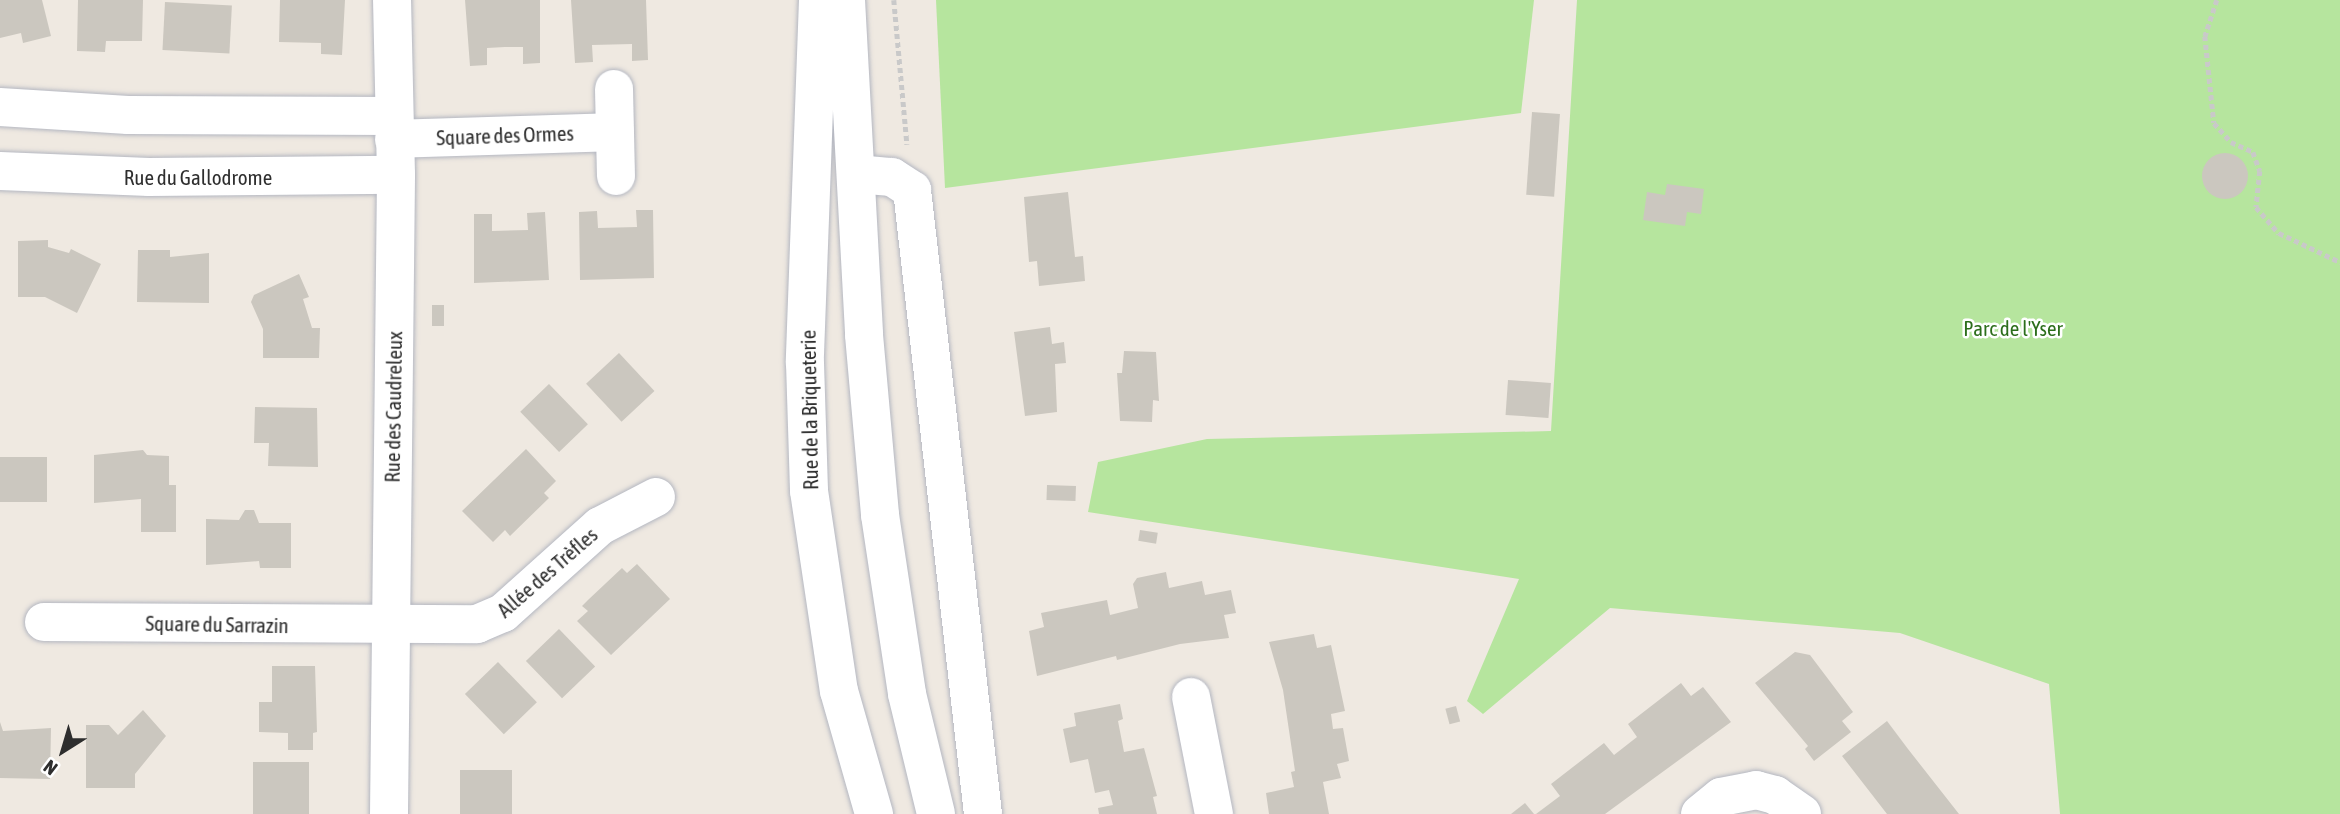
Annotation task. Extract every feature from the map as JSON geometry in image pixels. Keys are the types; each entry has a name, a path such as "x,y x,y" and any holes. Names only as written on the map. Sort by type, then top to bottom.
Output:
{"street":[{"name":"Rue des Caudreleux","path":"389,814 394,143 392,0"},
{"name":"Rue de la Briqueterie","path":"818,0 806,428 815,553 839,691 874,814"},
{"path":"846,0 872,426 891,606 936,814"},
{"path":"817,54 830,90 837,151 856,174 892,177 912,190 983,814"},
{"path":"614,89 617,176"},
{"path":"0,107 128,115 394,143"},
{"name":"Square des Ormes","path":"394,143 615,132"},
{"name":"Rue du Gallodrome","path":"0,171 149,177 394,143"},
{"path":"811,234 856,174"},
{"name":"Allée des Trèfles","path":"390,626 492,619 600,526 656,497"},
{"name":"Square du Sarrazin","path":"44,622 390,626"},
{"path":"1191,697 1214,814"},
{"path":"1700,814 1721,797 1756,790 1775,795 1801,814"}],"path":[{"path":"894,0 912,190"},
{"path":"2217,0 2205,36 2214,123 2231,142 2253,152 2260,171 2256,207 2279,233 2340,262"}],"green space":[{"path":"936,0 1534,0 1521,113 945,188"},
{"name":"Parc de l'Yser","path":"1577,0 2340,0 2340,814 2060,814 2049,684 1900,633 1610,608 1483,714 1467,701 1519,579 1088,512 1098,462 1207,439 1551,431"}],"building":[{"path":"0,0 42,0 51,36 23,43 21,33 0,38"},
{"path":"78,0 143,0 142,41 106,41 105,52 77,51"},
{"path":"280,0 345,0 342,55 321,54 321,43 279,42"},
{"path":"465,0 540,0 540,63 523,64 523,47 505,47 487,48 487,65 470,66"},
{"path":"571,0 646,0 648,60 632,61 632,44 592,45 593,62 575,63"},
{"path":"165,2 232,6 229,53 162,50"},
{"path":"1532,112 1560,114 1554,197 1526,195"},
{"path":"2225,153 2241,160 2248,176 2241,192 2225,199 2209,192 2202,176 2209,160"},
{"path":"1667,184 1704,189 1701,214 1687,212 1685,226 1643,220 1647,192 1665,195"},
{"path":"1068,192 1075,257 1083,256 1085,281 1039,286 1037,261 1029,262 1024,197"},
{"path":"636,210 653,210 654,278 580,280 579,212 597,211 598,228 637,227"},
{"path":"545,212 549,280 474,283 474,214 492,214 492,231 528,230 527,213"},
{"path":"48,240 48,247 69,253 71,249 101,264 77,313 45,297 18,297 18,241"},
{"path":"138,250 170,250 170,257 209,253 209,303 137,302"},
{"path":"299,274 309,297 303,299 312,328 320,328 319,358 263,358 263,329 251,302 254,295"},
{"path":"432,305 444,305 444,326 432,326"},
{"path":"1050,327 1052,344 1064,342 1066,363 1055,364 1057,412 1025,416 1014,332"},
{"path":"1124,351 1156,352 1159,401 1153,400 1152,422 1120,421 1117,373 1122,373"},
{"path":"619,353 654,391 622,422 586,384"},
{"path":"1508,380 1551,383 1548,418 1506,415"},
{"path":"549,384 588,424 559,452 520,412"},
{"path":"255,407 317,408 318,467 268,466 269,443 254,443"},
{"path":"526,449 556,481 544,493 549,498 510,536 505,530 493,542 462,511"},
{"path":"143,450 147,455 169,456 169,485 176,485 176,532 141,532 141,499 94,503 94,455"},
{"path":"0,457 47,457 47,502 0,502"},
{"path":"1047,485 1076,486 1075,501 1046,500"},
{"path":"245,510 254,510 259,523 291,523 291,568 260,568 259,561 206,565 206,519 239,520"},
{"path":"1140,530 1158,533 1156,544 1138,541"},
{"path":"637,564 670,599 611,655 577,621 588,611 582,606 588,600 622,568 627,573"},
{"path":"1166,572 1169,588 1202,581 1205,595 1231,590 1236,613 1224,615 1229,638 1180,644 1117,660 1116,656 1037,676 1029,631 1044,627 1041,613 1107,600 1110,615 1138,608 1133,584 1137,578"},
{"path":"559,629 595,666 562,698 526,661"},
{"path":"1314,634 1317,648 1331,645 1345,711 1331,714 1333,729 1343,728 1349,761 1337,764 1341,778 1323,782 1329,814 1269,814 1266,793 1294,787 1291,772 1295,771 1283,690 1269,642"},
{"path":"1795,652 1810,655 1853,712 1842,721 1851,732 1814,761 1805,749 1808,746 1755,683"},
{"path":"498,662 537,702 504,734 465,694"},
{"path":"272,666 315,666 317,732 313,733 313,750 288,750 288,733 259,732 259,702 272,702"},
{"path":"1681,683 1691,696 1703,687 1731,722 1605,814 1536,814 1560,796 1551,784 1604,743 1614,755 1637,737 1628,724"},
{"path":"1120,704 1123,719 1118,721 1124,752 1144,748 1157,796 1153,797 1157,814 1099,814 1098,808 1113,805 1109,790 1095,793 1088,759 1070,763 1063,729 1076,726 1074,713"},
{"path":"1456,706 1460,721 1450,724 1445,709"},
{"path":"143,710 166,736 135,774 135,788 86,788 86,725 109,725 118,735"},
{"path":"1887,721 1959,814 1887,814 1842,756"},
{"path":"0,722 3,731 51,728 50,779 0,778"},
{"path":"253,762 309,762 309,814 253,814"},
{"path":"460,770 512,770 512,814 460,814"},
{"path":"1525,803 1534,814 1511,814"}]}
